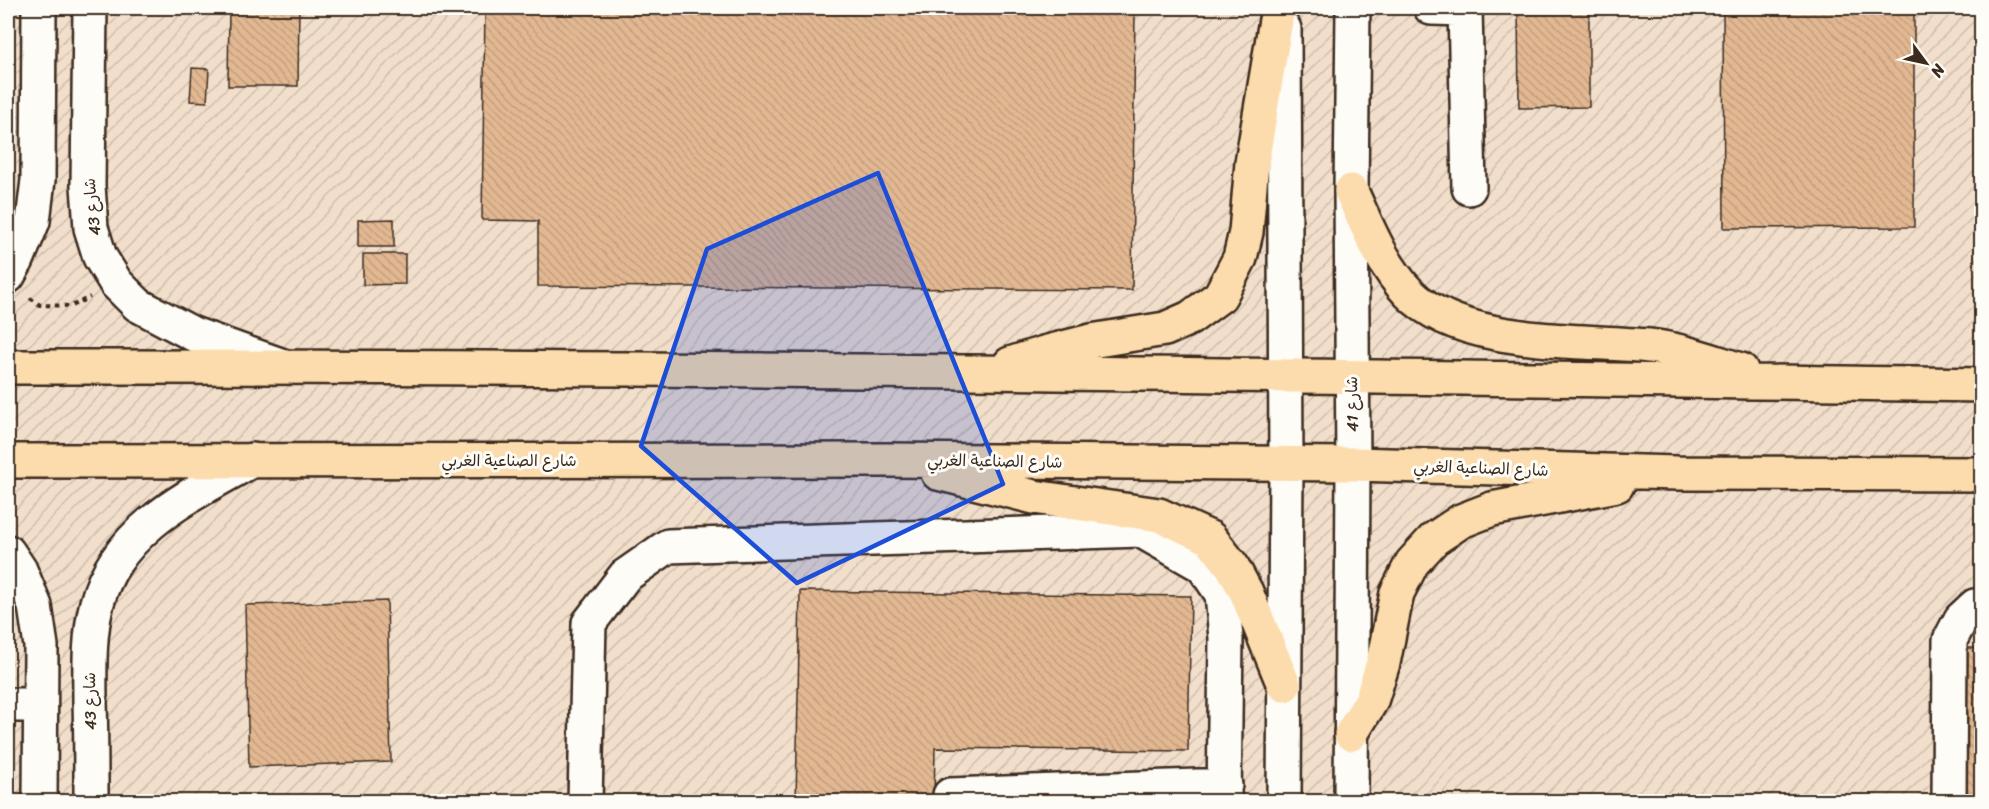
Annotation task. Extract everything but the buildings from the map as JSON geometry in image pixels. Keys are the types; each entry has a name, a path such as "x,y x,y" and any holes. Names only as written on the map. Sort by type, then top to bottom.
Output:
{"main road":[{"path":"985,373 1044,352 1091,340 1165,329 1190,318 1220,296 1240,258 1246,232 1252,163 1278,8"},
{"path":"1351,191 1382,256 1410,294 1433,312 1489,333 1652,347 1713,361 1777,382"},
{"path":"8,367 1284,374 1982,385"},
{"path":"887,460 1034,497 1159,515 1210,537 1232,566 1246,592 1284,685"},
{"name":"شارع الصناعية الغربي","path":"8,461 887,460 1353,464 1677,473 1982,474"},
{"path":"1351,734 1371,700 1377,682 1397,593 1412,563 1434,539 1461,520 1492,509 1677,473"}],"street":[{"path":"16,285 17,260 33,221 38,180 39,8"},
{"name":"شارع 43","path":"90,8 88,186 91,228 100,257 116,283 138,305 193,334 285,367"},
{"path":"1284,8 1286,464 1284,801"},
{"name":"شارع 41","path":"1351,801 1353,8"},
{"path":"1431,8 1465,8 1469,189"},
{"name":"شارع 43","path":"91,801 90,644 94,609 106,576 126,547 151,523 179,503 252,460"},
{"path":"585,801 589,623 625,576 668,546 1140,530 1203,566 1222,594 1226,638 1225,793 950,795"},
{"path":"8,552 20,570 35,606 41,646 40,801"},
{"path":"1949,801 1950,640 1961,620 1975,606 1982,606"},
{"path":"8,705 40,705"}],"path":[{"path":"16,285 40,305 72,306 116,283"}],"highlighted area":[{"path":"878,173 1003,484 797,583 641,446 707,249"}],"shaded area":[{"path":"8,8 1981,8 1981,801 8,801"}]}
